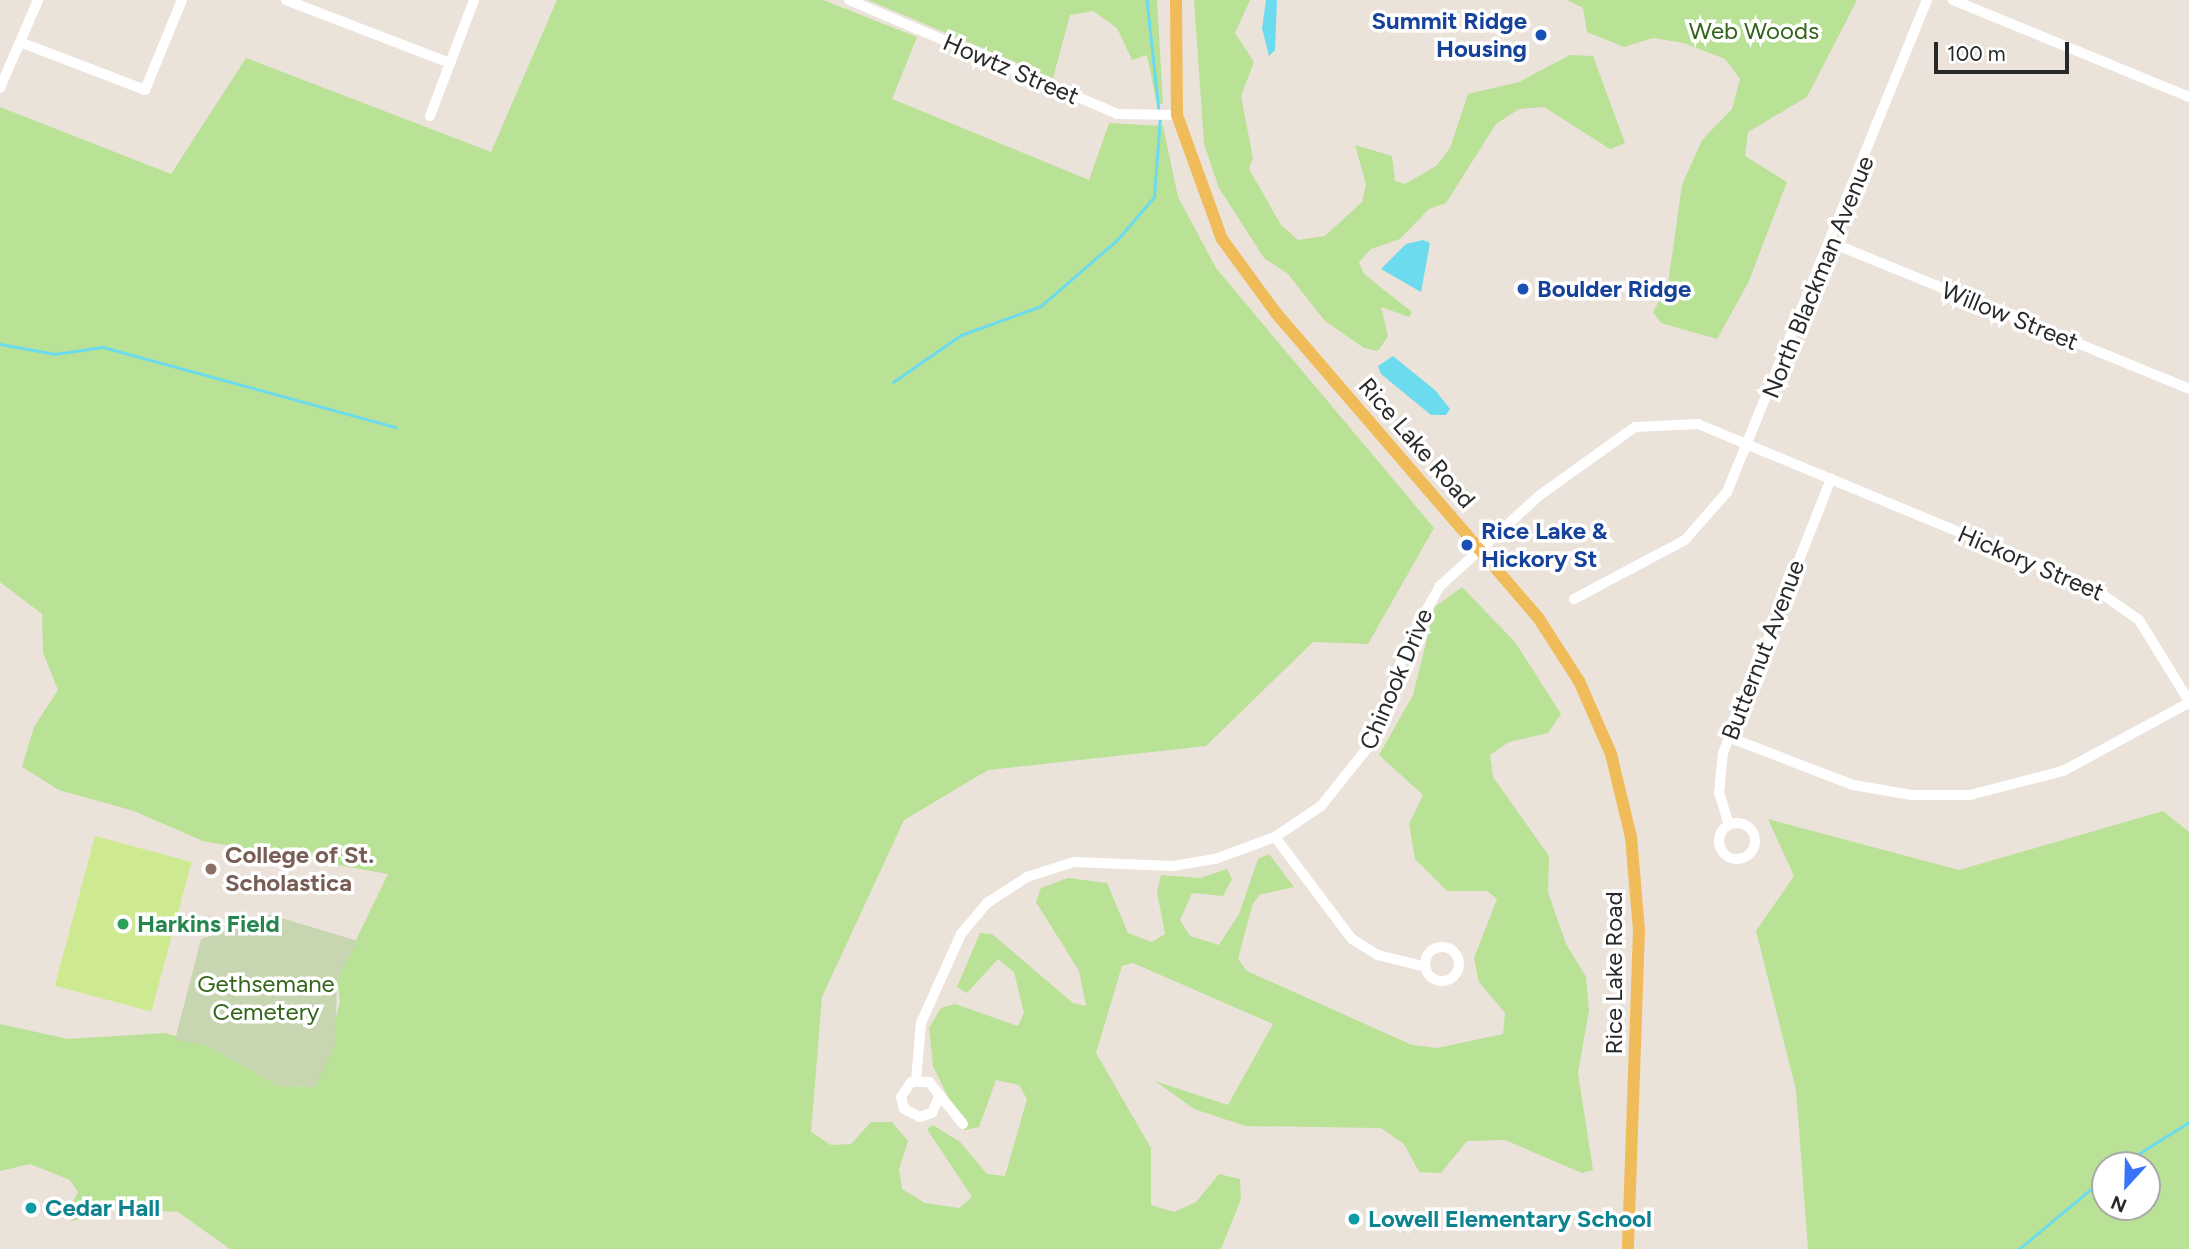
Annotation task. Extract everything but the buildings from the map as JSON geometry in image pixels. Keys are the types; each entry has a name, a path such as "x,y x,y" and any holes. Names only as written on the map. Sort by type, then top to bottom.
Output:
{"main road":[{"name":"Rice Lake Road","path":"1176,0 1178,115 1222,239 1276,313 1539,619 1579,681 1611,754 1631,837 1639,930 1628,1249"}],"street":[{"path":"0,88 38,0"},
{"path":"20,42 145,90 182,0"},
{"path":"286,0 450,63"},
{"path":"430,116 474,0"},
{"name":"Howtz Street","path":"849,0 1117,114 1178,115"},
{"name":"North Blackman Avenue","path":"1574,599 1685,540 1727,492 1751,445 1927,0"},
{"path":"1953,0 2189,97"},
{"name":"Willow Street","path":"1832,243 2189,389"},
{"path":"1480,548 1618,433 1634,427 1698,424 1751,445"},
{"name":"Hickory Street","path":"1751,445 2113,598 2149,634 2189,702"},
{"name":"Butternut Avenue","path":"1729,825 1719,771 1728,737 1831,478"},
{"name":"Chinook Drive","path":"939,1097 932,1113 908,1113 902,1091 916,1080 921,1023 947,960 973,919 1011,885 1074,862 1172,866 1275,837 1321,806 1354,770 1387,713 1423,609 1480,548"},
{"path":"1728,737 1853,785 1912,795 1970,794 2063,771 2189,702"},
{"path":"1275,837 1352,939 1378,955 1426,967"},
{"path":"916,1080 934,1085 939,1097 963,1124"}],"green space":[{"path":"557,0 823,0 917,37 892,99 1089,180 1109,123 1163,126 1178,197 1216,268 1434,528 1368,644 1313,642 1206,746 988,770 904,820 822,997 811,1132 831,1145 851,1144 871,1122 892,1122 908,1141 899,1169 902,1189 925,1203 959,1208 972,1197 927,1129 933,1125 960,1142 987,1174 1005,1176 1027,1099 1019,1085 996,1080 979,1127 964,1130 933,1066 929,1028 941,1008 955,1004 1018,1026 1024,1013 1014,972 998,959 967,993 957,987 980,933 992,934 1073,1003 1086,1006 1079,971 1036,902 1041,888 1068,878 1107,883 1128,933 1152,942 1165,934 1157,892 1161,875 1200,878 1227,869 1232,879 1223,896 1192,893 1180,920 1190,936 1219,945 1239,914 1258,859 1269,854 1294,887 1259,895 1252,906 1238,959 1247,971 1412,1045 1437,1048 1503,1034 1505,1013 1479,982 1474,958 1497,899 1487,891 1447,891 1415,859 1409,824 1423,795 1379,755 1413,695 1435,607 1462,587 1515,642 1561,714 1548,733 1509,742 1490,755 1493,777 1549,856 1548,892 1566,944 1586,977 1589,1010 1578,1073 1593,1170 1582,1173 1505,1140 1467,1141 1441,1173 1419,1172 1404,1144 1381,1128 1245,1126 1194,1109 1155,1081 1228,1105 1273,1024 1133,963 1122,966 1096,1053 1151,1148 1151,1205 1174,1212 1196,1202 1219,1174 1240,1179 1241,1199 1221,1249 230,1249 178,1212 119,1209 72,1221 66,1215 78,1192 70,1180 30,1164 0,1171 0,1024 68,1039 165,1033 207,1045 278,1086 315,1087 340,1003 337,979 388,874 203,841 134,811 59,790 22,767 34,727 58,690 43,652 42,614 0,582 0,107 171,174 246,58 491,152"},
{"path":"868,0 1157,0 1163,103 1157,105 1147,55 1132,60 1117,28 1093,11 1070,15 1053,78"},
{"path":"1194,0 1250,0 1235,33 1254,62 1241,96 1253,158 1249,169 1281,225 1298,240 1325,236 1362,202 1366,184 1355,145 1392,156 1395,181 1405,184 1436,166 1450,148 1468,94 1519,82 1570,55 1593,56 1625,143 1610,149 1544,107 1519,109 1496,124 1446,203 1429,209 1400,239 1371,249 1359,262 1364,274 1412,312 1409,317 1381,307 1388,336 1378,351 1364,348 1325,321 1287,273 1264,258 1219,188 1204,144"},
{"name":"Web Woods","path":"1567,0 1857,0 1807,97 1748,132 1745,156 1787,182 1748,283 1717,339 1661,323 1653,312 1668,284 1682,185 1702,140 1732,109 1740,79 1725,59 1684,43 1653,38 1624,47 1587,32 1583,8"},
{"path":"2163,811 2189,832 2189,1249 1808,1249 1796,1090 1756,931 1794,876 1768,819 1959,870"},
{"name":"Harkins Field","path":"95,836 192,862 151,1012 55,986"},
{"name":"Gethsemane Cemetery","path":"271,915 358,941 337,979 335,1046 315,1087 278,1086 207,1045 175,1040 201,939"}],"water":[{"path":"1266,0 1277,0 1275,50 1269,56 1262,28"},
{"path":"1423,240 1430,243 1421,292 1381,269 1406,244"},
{"path":"1393,356 1436,391 1450,409 1446,415 1431,415 1381,374 1378,366"}],"waterway":[{"path":"1147,0 1159,110"},
{"path":"893,382 961,335 1041,306 1117,240 1154,197 1160,117"},
{"path":"0,344 55,354 103,347 396,427"},
{"path":"2143,1151 2189,1122"},
{"path":"2019,1249 2091,1189"}],"place":[{"name":"Summit Ridge Housing","path":"1541,35"},
{"name":"Boulder Ridge","path":"1523,289"},
{"name":"Rice Lake & Hickory St","path":"1467,545"},
{"name":"College of St. Scholastica","path":"211,869"},
{"name":"Harkins Field","path":"123,924"},
{"name":"Cedar Hall","path":"31,1208"},
{"name":"Lowell Elementary School","path":"1354,1219"}]}
